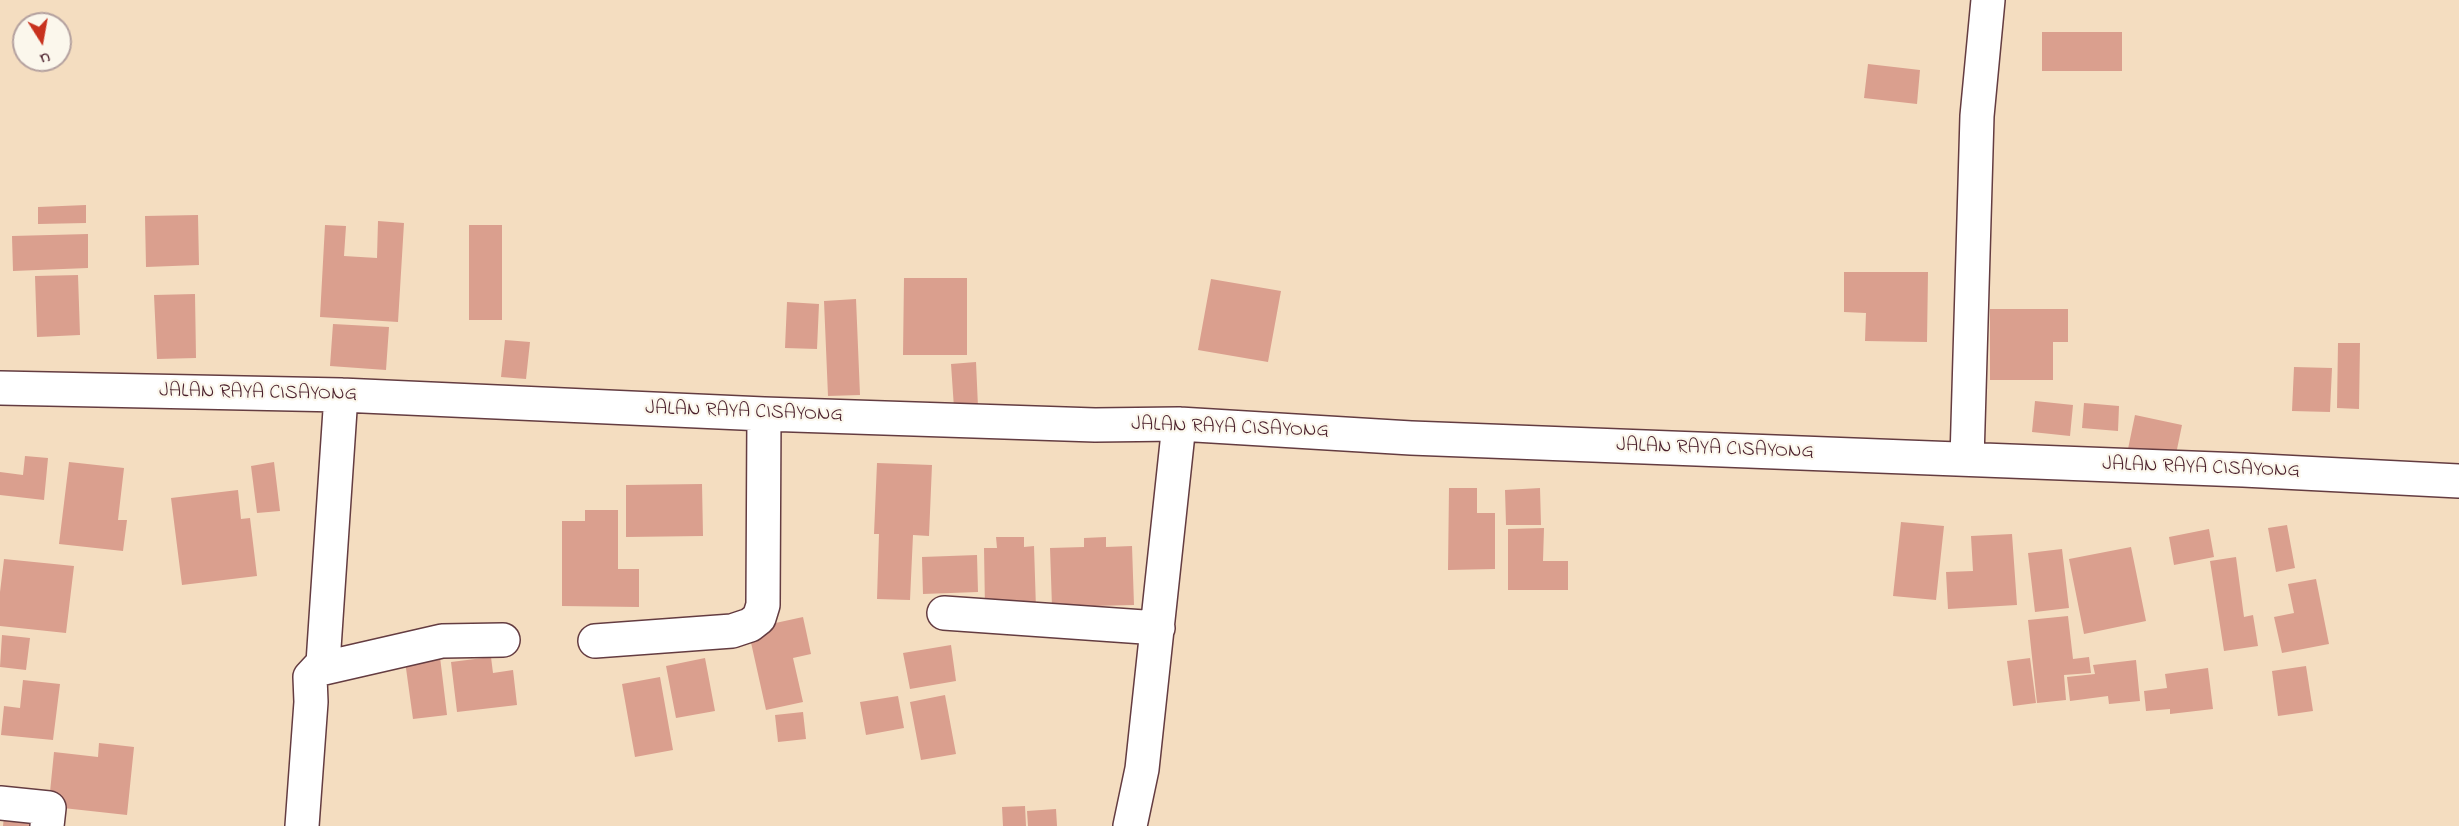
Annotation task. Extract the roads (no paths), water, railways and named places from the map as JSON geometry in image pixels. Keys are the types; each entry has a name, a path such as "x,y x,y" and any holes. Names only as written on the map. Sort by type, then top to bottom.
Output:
{"street":[{"path":"1967,459 1977,116 1988,0"},
{"name":"JALAN RAYA CISAYONG","path":"0,388 340,394 764,414 1095,425 1179,424 1411,438 1967,459 2459,481"},
{"path":"320,669 323,663 340,394"},
{"path":"595,641 732,631 750,625 759,618 763,606 764,414"},
{"path":"1130,826 1142,769 1179,424"},
{"path":"944,613 1158,628"},
{"path":"302,826 311,702 310,677 313,672 441,641 503,640"},
{"path":"0,803 49,808 47,826"}]}
